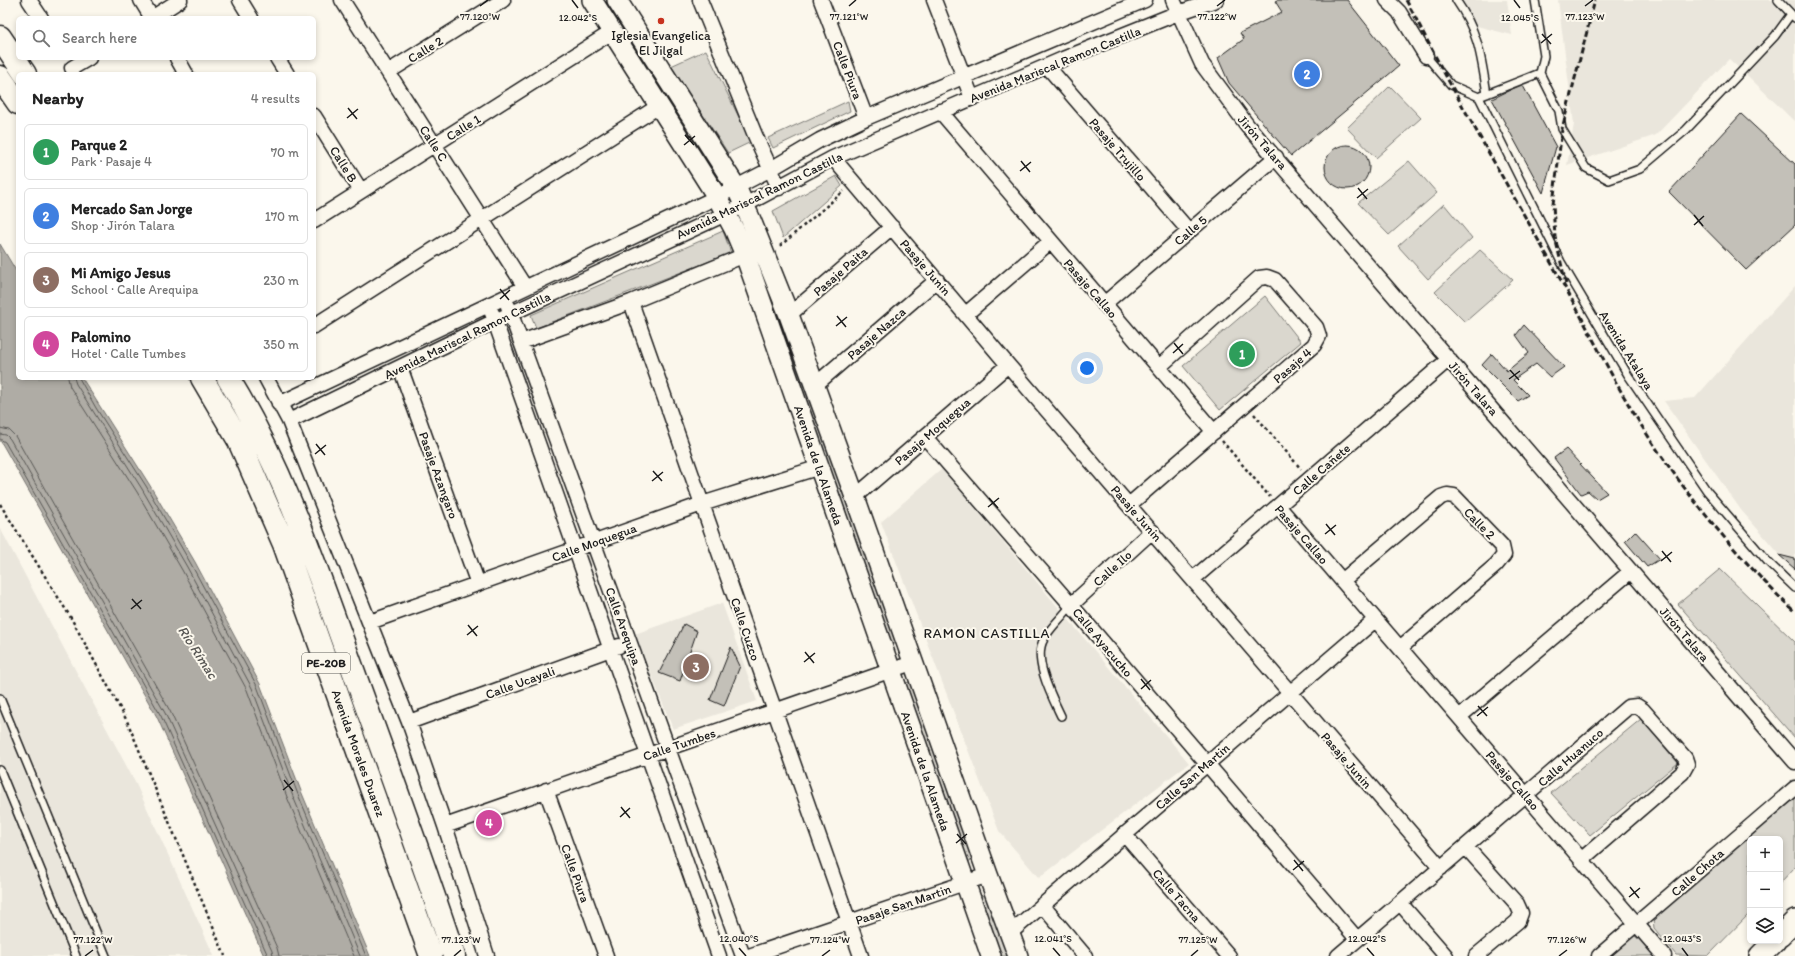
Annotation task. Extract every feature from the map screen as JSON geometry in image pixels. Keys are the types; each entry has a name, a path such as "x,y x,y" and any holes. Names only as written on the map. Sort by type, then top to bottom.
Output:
{"highway":[{"path":"0,38 23,72"},
{"path":"0,77 16,101"},
{"name":"Avenida Morales Duarez","path":"203,380 240,441 284,544 431,956"},
{"name":"Avenida Morales Duarez","path":"229,380 263,443 288,497 318,574 422,858 454,956"}],"main road":[{"path":"1783,933 1795,920"},
{"path":"1760,956 1772,944"}],"street":[{"path":"29,0 39,16"},
{"path":"141,0 151,16"},
{"path":"155,16 180,0"},
{"path":"240,0 250,16"},
{"name":"Calle C","path":"342,0 525,287"},
{"name":"Calle 2","path":"388,72 503,0"},
{"name":"Avenida de la Alameda","path":"592,0 717,197 727,214 745,255 992,956"},
{"name":"Avenida de la Alameda","path":"617,0 736,187 745,205 789,315 855,497 912,663 1018,956"},
{"path":"700,0 769,170 779,188"},
{"name":"Calle Piura","path":"821,0 866,118"},
{"path":"934,0 972,98"},
{"name":"Avenida Mariscal Ramon Castilla","path":"279,404 489,303 717,197 769,170 820,140 866,118 1145,0"},
{"name":"Jirón Talara","path":"1173,0 1202,64 1247,125 1276,156 1795,762"},
{"name":"Avenida Mariscal Ramon Castilla","path":"289,421 495,321 727,214 834,158 1047,66 1178,13 1216,0"},
{"path":"1387,0 1399,12 1426,56"},
{"name":"Calle 1","path":"316,220 612,32"},
{"path":"71,67 85,60"},
{"path":"178,60 185,72"},
{"path":"278,60 286,72"},
{"name":"Pasaje Trujillo","path":"1047,66 1189,231"},
{"path":"316,325 659,106"},
{"name":"Pasaje Callao","path":"940,111 1214,432"},
{"name":"Calle B","path":"316,119 361,191"},
{"name":"Calle 5","path":"1104,304 1276,156"},
{"name":"Pasaje Junin","path":"834,158 1008,365 1441,868"},
{"name":"Pasaje Paita","path":"789,315 892,227"},
{"path":"966,314 1051,241"},
{"path":"521,342 631,302 745,255"},
{"name":"Pasaje 4","path":"1129,504 1314,345 1319,336 1316,326 1275,280 1267,277 1259,278 1159,367"},
{"name":"Pasaje Nazca","path":"814,386 937,280"},
{"name":"Calle Arequipa","path":"504,296 744,956"},
{"name":"Calle Cuzco","path":"631,302 861,956"},
{"name":"Calle Arequipa","path":"489,303 719,956"},
{"name":"Calle Cañete","path":"1193,579 1449,359"},
{"name":"Pasaje Moquegua","path":"855,497 1008,365"},
{"name":"Pasaje Azangaro","path":"400,367 478,584"},
{"path":"267,380 289,421 409,722 445,826 487,956"},
{"name":"Calle Ayacucho","path":"925,437 1072,605 1206,764 1357,939"},
{"name":"Calle Moquegua","path":"370,622 702,504 820,467"},
{"name":"Calle 2","path":"1342,581 1441,497 1447,495 1454,496 1502,546 1504,555 1496,565 1400,648"},
{"name":"Pasaje Callao","path":"1278,506 1664,956"},
{"name":"Calle Ilo","path":"1072,605 1152,531"},
{"path":"1459,717 1631,571"},
{"name":"Calle San Martin","path":"1010,933 1375,620"},
{"name":"Calle Ucayali","path":"409,722 630,642"},
{"name":"Calle Tumbes","path":"445,826 912,663"},
{"name":"Calle Huanuco","path":"1338,956 1628,707 1637,706 1643,710 1685,758 1687,764 1682,773 1581,860"},
{"name":"Calle Chota","path":"1599,956 1795,788"},
{"name":"Calle Piura","path":"546,790 606,956"},
{"name":"Calle Tacna","path":"1124,834 1229,956"},
{"path":"1466,846 1517,904 1521,913 1518,921 1476,956"},
{"name":"Pasaje San Martin","path":"749,956 988,875"},
{"path":"1400,903 1446,956"},
{"path":"1042,905 1085,956"}],"lane":[{"name":"Avenida Atalaya","path":"1456,0 1468,18 1480,50 1483,96 1561,262 1592,317 1628,375 1707,491 1768,562 1795,588"},
{"path":"1535,0 1544,56 1540,73 1559,111 1562,129 1586,168 1609,180 1640,169 1686,130 1775,36 1793,16 1778,0"},
{"path":"1426,56 1451,85 1483,96 1540,73"},
{"path":"1061,716 1046,684 1040,653 1043,640 1072,605"},
{"path":"0,698 106,956"},
{"path":"0,770 76,956"}],"path":[{"path":"780,246 854,183"},
{"path":"1246,405 1309,479"},
{"name":"Pasaje Callao","path":"1214,432 1278,506"},
{"path":"0,504 71,618 127,721 224,956"}],"shaded area":[{"path":"1456,0 1507,0 1512,35 1469,24"},
{"path":"1558,0 1795,0 1795,122 1729,59 1656,135 1567,165 1574,124"},
{"path":"706,50 751,142 728,153 671,66"},
{"path":"1390,86 1421,118 1376,158 1347,128"},
{"path":"848,101 850,111 773,148 768,138"},
{"path":"1409,161 1437,193 1389,235 1358,203"},
{"path":"836,176 842,186 783,238 773,211"},
{"path":"1444,204 1472,238 1428,279 1398,246"},
{"path":"723,231 731,253 536,328 531,315"},
{"path":"1480,250 1513,280 1465,322 1435,292"},
{"path":"758,258 897,643 885,647 748,261"},
{"path":"1795,286 1795,572 1741,510 1664,401 1695,398"},
{"path":"1265,296 1301,342 1220,410 1183,366"},
{"path":"942,469 1189,763 1039,878 999,831 881,522"},
{"path":"0,528 136,784 214,956 0,956"},
{"path":"1720,569 1795,642 1795,738 1678,604"},
{"path":"722,603 757,701 673,729 635,634"},
{"path":"910,682 974,859 963,864 897,685"},
{"path":"1641,719 1678,763 1590,835 1551,793"},
{"path":"1795,796 1795,867 1783,880 1783,836 1749,836"},
{"path":"1747,838 1747,916 1708,956 1676,955 1654,928 1653,919"},
{"path":"987,894 1009,956 995,956 973,898"},
{"path":"1635,936 1654,956 1606,956 1627,937"}],"water":[{"name":"Río Rímac","path":"0,244 16,271 16,380 83,380 149,484 195,562 260,684 301,791 370,956 264,956 157,717 0,440"}],"building":[{"path":"1347,0 1399,66 1291,156 1229,83 1218,58 1244,39 1240,33 1282,12 1275,1"},
{"path":"1522,84 1556,147 1543,193 1492,99"},
{"path":"1741,114 1795,164 1795,225 1746,270 1669,192"},
{"path":"1343,145 1351,145 1356,146 1363,151 1368,158 1368,176 1363,183 1356,188 1343,189 1335,186 1328,179 1325,171 1325,163 1328,155 1335,148"},
{"path":"1524,325 1564,367 1550,377 1536,364 1513,380 1528,395 1518,401 1482,365 1492,354 1507,371 1529,353 1516,335"},
{"path":"1566,449 1607,493 1597,499 1588,491 1581,494 1554,458"},
{"path":"1635,531 1660,559 1647,567 1625,541"},
{"path":"1779,555 1795,559 1795,569"},
{"path":"684,624 697,631 680,681 659,673"},
{"path":"731,647 740,666 724,706 710,700"}],"railway":[{"path":"1406,0 1446,76 1567,291 1622,393 1647,435 1685,489 1727,541 1795,612"},
{"path":"1566,284 1555,237 1553,204 1562,129 1595,0"}],"place":[{"name":"Iglesia Evangelica El Jilgal","path":"661,21"},
{"name":"Mercado San Jorge","path":"1307,74"},
{"name":"Parque 2","path":"1242,354"},
{"name":"Mi Amigo Jesus","path":"696,667"},
{"name":"Palomino","path":"489,823"}],"district":[{"name":"RAMON CASTILLA","path":"987,633"}]}
